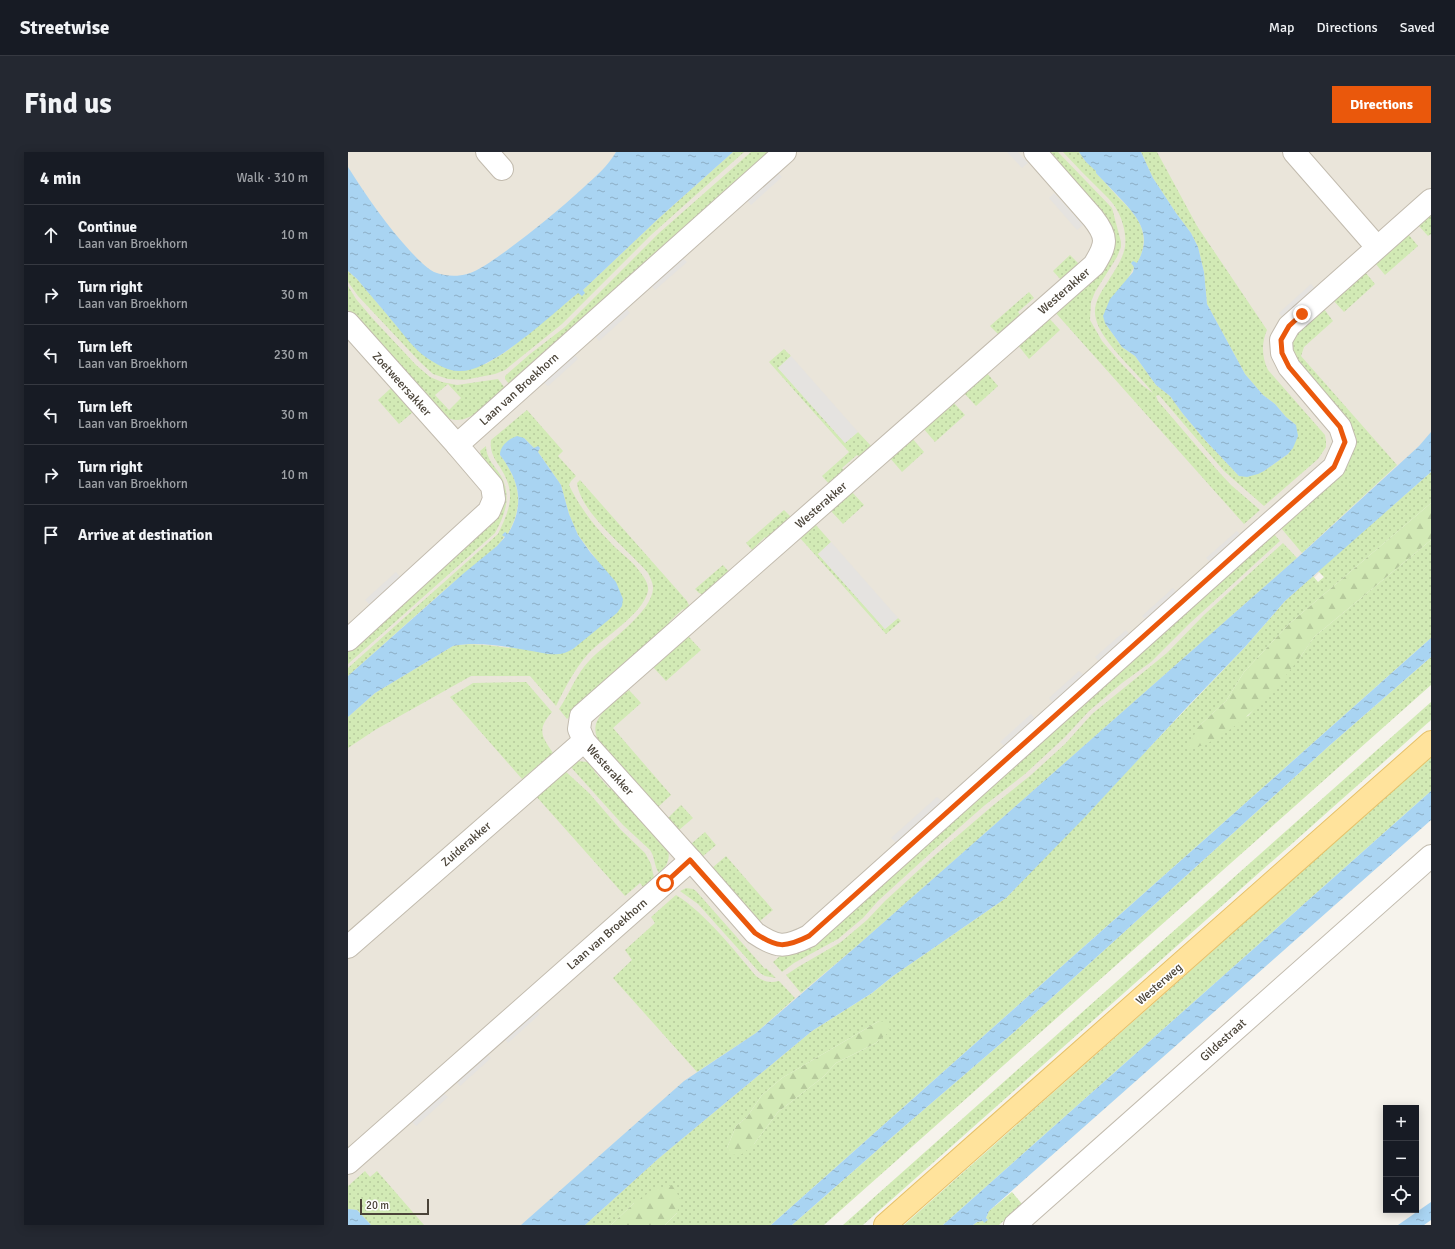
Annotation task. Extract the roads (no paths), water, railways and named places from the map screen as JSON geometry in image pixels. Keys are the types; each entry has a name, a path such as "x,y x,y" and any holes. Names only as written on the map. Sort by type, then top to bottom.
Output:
{"main road":[{"name":"Westerweg","path":"885,1225 1431,742"}],"street":[{"path":"487,152 502,169"},
{"name":"Laan van Broekhorn","path":"457,445 785,152"},
{"name":"Westerakker","path":"690,860 584,741 579,729 581,716 1094,265 1101,254 1105,241 1102,229 1035,152"},
{"path":"1294,152 1377,247"},
{"path":"690,860 755,933 766,940 779,944 794,944 809,936 1334,467 1345,442 1340,427 1289,367 1282,353 1281,340 1289,326 1431,200"},
{"name":"Zoetweersakker","path":"348,324 457,445"},
{"path":"348,640 489,512 494,499 492,486 457,445"},
{"name":"Zuiderakker","path":"348,947 584,741"},
{"name":"Gildestraat","path":"1015,1225 1431,856"},
{"name":"Laan van Broekhorn","path":"348,1163 690,860"}],"water":[{"path":"616,152 733,152 659,218 583,290 585,293 582,296 578,293 521,341 487,363 471,369 454,371 434,363 409,342 357,279 348,271 348,167 386,222 419,260 434,272 459,276 482,267 536,228 597,175"},
{"path":"1079,152 1141,152 1153,178 1191,233 1198,247 1204,272 1207,304 1245,374 1263,395 1275,404 1286,417 1296,425 1298,436 1293,448 1288,454 1264,471 1247,477 1239,476 1205,440 1170,396 1156,385 1135,356 1122,347 1105,323 1103,316 1110,299 1133,272 1134,267 1131,263 1133,261 1137,263 1142,253 1144,243 1143,234 1137,218 1131,210 1086,162"},
{"path":"1431,432 1431,472 1285,601 1245,647 1085,817 1006,898 893,976 872,993 812,1031 659,1158 585,1225 521,1225 684,1081 756,1033 858,945 1297,558 1419,446"},
{"path":"517,436 524,438 534,448 538,446 540,448 538,452 561,485 569,514 578,535 590,552 616,582 623,599 622,606 617,613 573,649 561,654 548,654 476,644 453,646 375,693 348,717 348,676 464,573 497,546 505,537 502,535 505,532 508,534 517,513 518,493 512,474 500,455 500,451 506,443"},
{"path":"1431,638 1431,657 1330,745 1013,1033 792,1225 771,1225"},
{"path":"1431,791 1431,820 989,1211 986,1218 988,1220 984,1223 983,1221 977,1222 973,1225 943,1225"},
{"path":"1431,1202 1431,1220 1424,1225 1398,1225 1415,1213 1419,1213 1419,1210"},
{"path":"348,1209 357,1210 371,1225 348,1225"}]}
